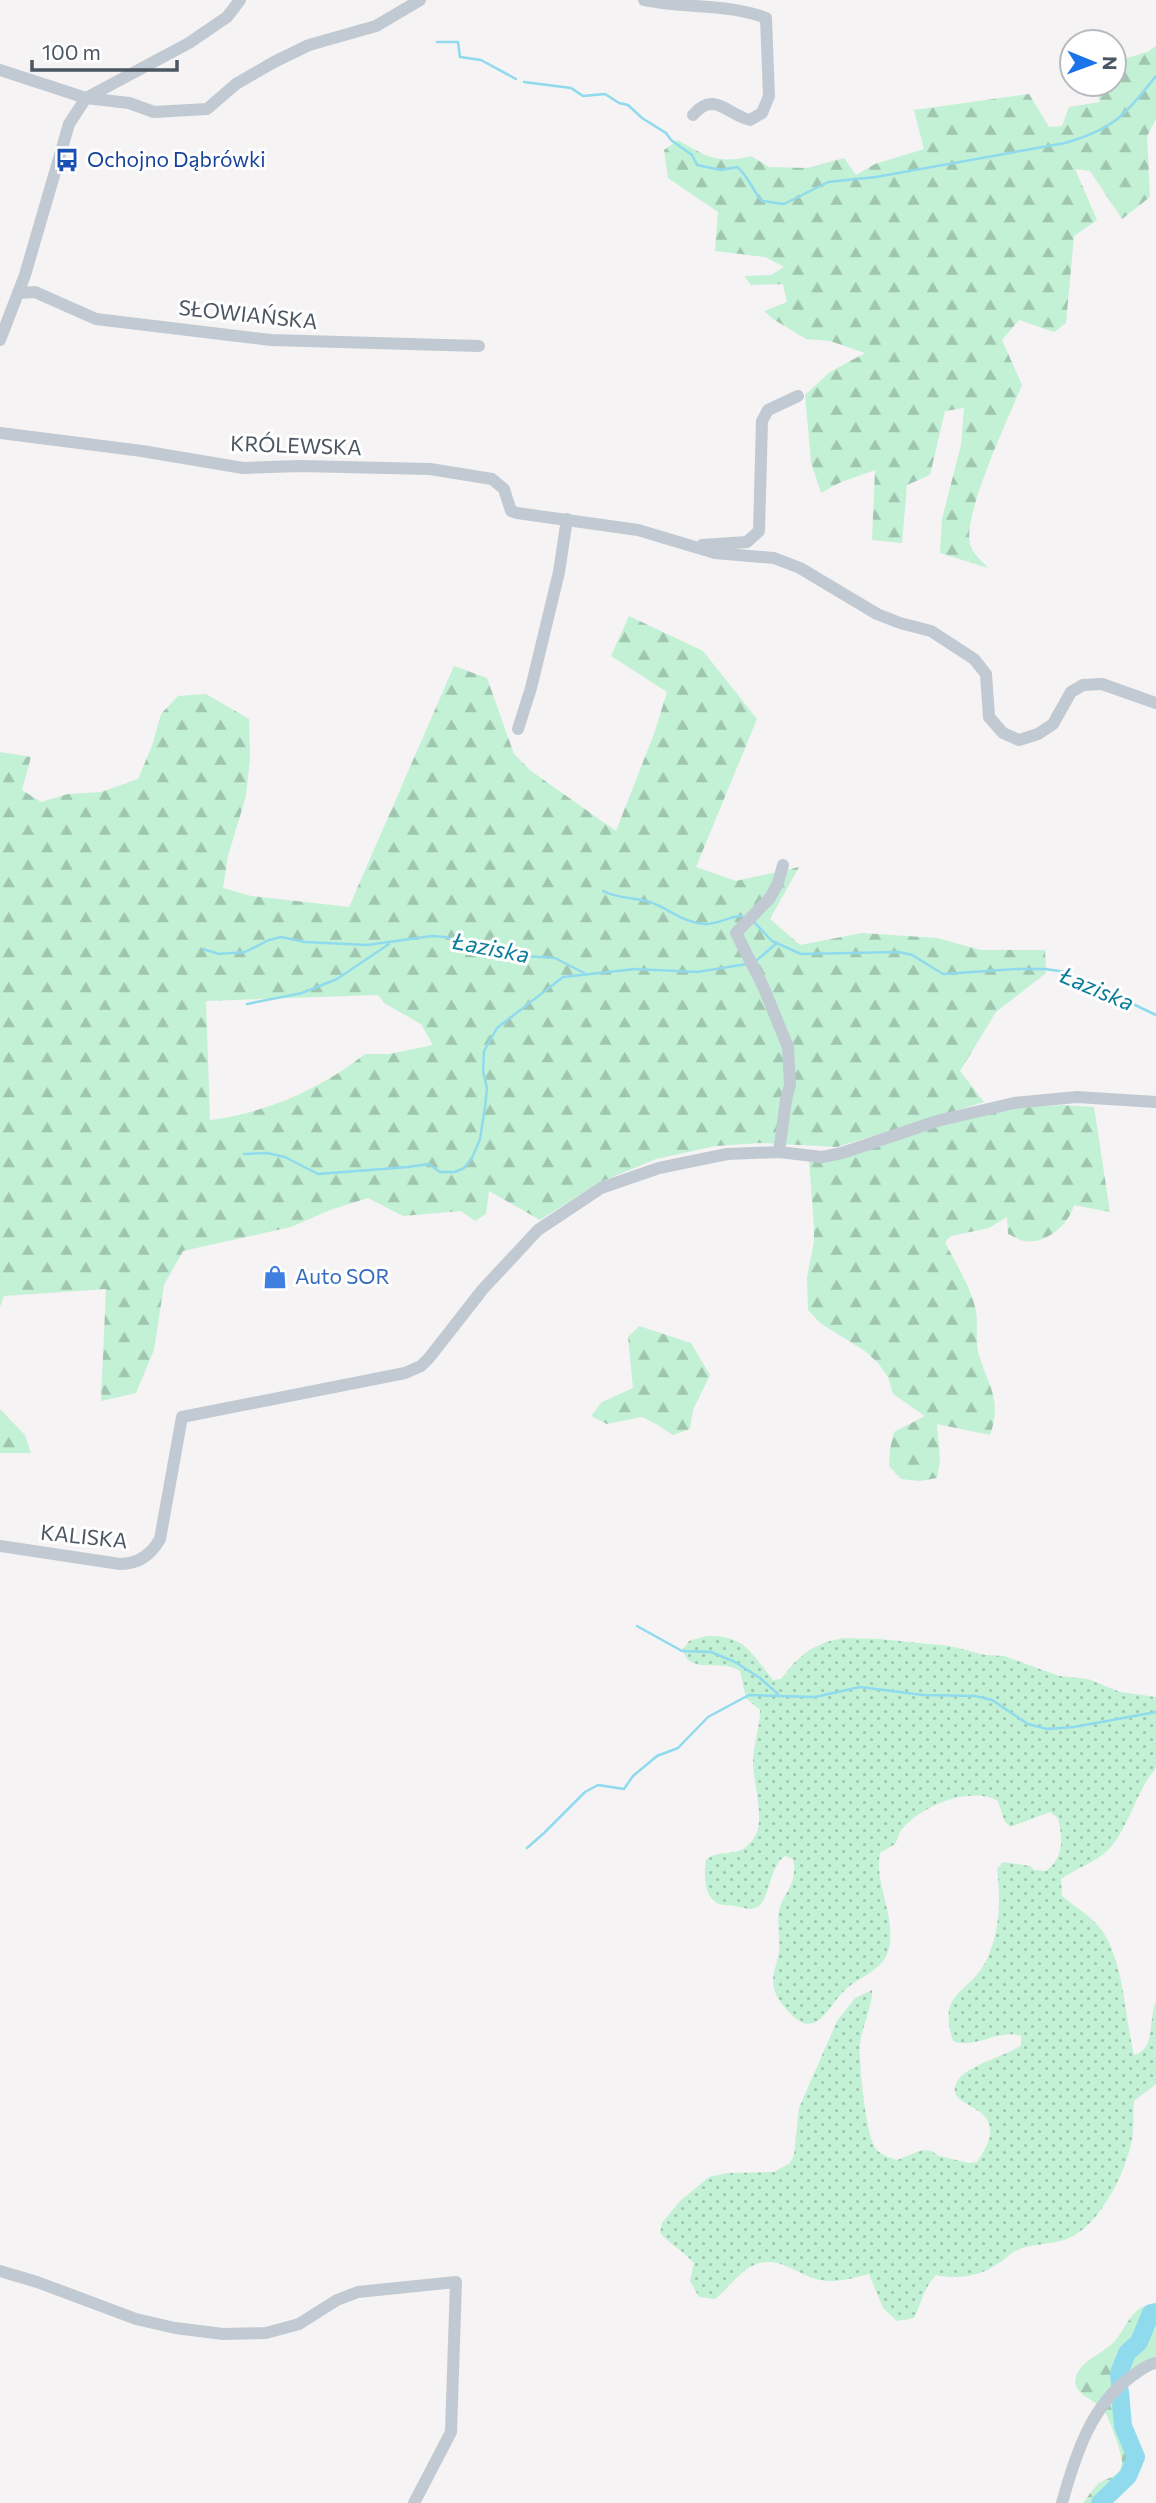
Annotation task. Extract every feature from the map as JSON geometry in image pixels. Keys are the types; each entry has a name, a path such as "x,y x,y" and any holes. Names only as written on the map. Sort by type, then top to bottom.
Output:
{"street":[{"path":"0,340 18,293 69,124 86,99 189,43 227,16 240,0"},
{"path":"0,70 86,99 129,103 154,112 207,108 236,84 274,62 309,45 376,26 420,0"},
{"path":"644,0 661,4 749,11 766,18 769,96 761,113 750,120 739,118 726,108 710,103 700,106 694,115"},
{"name":"SŁOWIAŃSKA","path":"18,293 35,292 96,319 271,340 479,346"},
{"path":"695,548 701,545 747,542 759,531 762,421 768,410 798,396"},
{"name":"KRÓLEWSKA","path":"0,433 142,451 243,468 300,466 430,469 492,480 504,489 511,511 567,519"},
{"path":"519,729 559,572 567,519 638,530 715,553 774,558 792,564 877,614 930,631 974,659 986,674 989,717 1003,733 1018,740 1038,734 1053,724 1071,692 1083,685 1102,684 1156,703"},
{"path":"783,865 770,898 736,933 764,986 788,1047 790,1085 779,1152 822,1157 842,1153 937,1121 1014,1102 1077,1097 1156,1102"},
{"name":"KALISKA","path":"0,1546 120,1564 138,1561 151,1553 160,1539 182,1418 416,1369 429,1359 483,1289 530,1238 601,1188 659,1168 727,1154 779,1152"},
{"path":"0,2271 136,2319 175,2328 223,2334 266,2333 299,2324 337,2300 358,2292 456,2282 451,2432 414,2503"},
{"path":"1062,2503 1069,2476 1094,2415 1120,2386 1150,2364 1156,2363"}],"green space":[{"path":"1156,46 1156,119 1147,136 1150,197 1122,219 1090,171 1075,169 1097,220 1074,236 1066,323 1054,332 1019,320 1002,340 1022,385 988,467 972,515 969,534 971,547 988,568 940,553 942,519 961,445 964,408 945,411 930,475 907,485 902,543 872,540 875,470 839,483 821,493 811,462 805,395 830,372 865,353 830,341 806,339 764,311 787,302 783,284 751,285 744,276 771,275 784,267 765,257 715,251 718,212 668,178 664,150 678,140 713,157 730,160 751,156 769,167 807,168 844,158 856,175 875,164 924,149 914,110 1029,94 1049,127 1062,126 1069,107 1100,102 1099,98 1128,98 1128,58"},
{"path":"629,616 703,651 757,719 696,867 736,881 799,867 770,919 800,945 862,933 937,938 981,950 1045,950 1046,973 996,1012 960,1071 984,1102 837,1147 760,1143 716,1146 656,1159 598,1183 540,1220 489,1191 486,1214 475,1221 461,1211 403,1216 368,1198 330,1210 291,1227 183,1251 164,1285 154,1350 136,1393 101,1401 106,1289 4,1296 0,1307 0,752 31,757 22,790 41,802 68,794 101,792 138,779 152,746 161,714 178,696 206,694 249,719 250,758 246,796 228,856 223,888 251,896 349,907 454,666 487,678 514,754 531,771 616,831 654,734 667,692 611,656","holes":["378,995 384,1003 421,1024 433,1045 389,1054 365,1054 330,1078 292,1098 252,1112 210,1120 206,1001"]},
{"path":"1063,1105 1094,1107 1110,1212 1074,1205 1062,1226 1040,1240 1022,1240 1008,1234 1007,1217 989,1228 951,1236 945,1242 973,1299 977,1318 978,1351 992,1392 994,1422 990,1435 937,1424 940,1460 937,1478 920,1481 901,1479 889,1466 894,1432 925,1416 893,1394 888,1377 865,1351 820,1323 808,1310 807,1277 814,1242 809,1161 1005,1109"},
{"path":"639,1326 691,1343 710,1375 693,1410 690,1429 673,1435 642,1417 607,1424 591,1416 602,1402 633,1388 628,1337"},
{"path":"0,1409 25,1435 31,1453 0,1453"},
{"path":"720,1636 739,1642 773,1680 781,1679 809,1650 826,1642 843,1638 879,1639 950,1646 985,1655 1004,1656 1059,1676 1088,1679 1120,1692 1156,1697 1156,1768 1116,1841 1097,1858 1061,1879 1062,1896 1094,1922 1110,1945 1120,1975 1134,2055 1146,2047 1149,2040 1156,2001 1156,2084 1134,2101 1132,2139 1124,2167 1110,2196 1090,2223 1079,2232 1061,2241 1021,2248 978,2273 962,2277 936,2275 925,2291 914,2318 897,2321 883,2308 869,2274 826,2281 770,2262 747,2269 715,2299 699,2297 690,2281 694,2263 660,2233 662,2223 680,2201 709,2177 727,2173 774,2172 790,2163 794,2155 799,2108 837,2021 855,1998 872,1990 860,2052 861,2079 874,2146 881,2154 897,2160 922,2150 969,2163 977,2162 988,2142 990,2128 986,2118 955,2093 956,2084 960,2077 976,2066 1021,2045 1021,2036 1004,2035 970,2043 953,2041 949,2012 957,1995 979,1972 991,1950 998,1916 997,1869 1003,1862 1046,1871 1052,1866 1061,1848 1058,1818 1050,1812 1010,1827 1004,1820 998,1801 974,1795 947,1800 910,1821 895,1844 880,1853 880,1876 890,1924 886,1956 877,1968 844,1991 820,2019 806,2024 798,2020 779,2001 773,1983 779,1952 779,1909 793,1878 793,1859 785,1856 779,1861 765,1897 757,1907 749,1909 719,1904 707,1891 706,1860 715,1855 741,1850 751,1841 758,1829 753,1764 760,1710 746,1698 740,1671 733,1667 698,1664 686,1657 683,1649 689,1641"},
{"path":"1156,2304 1156,2360 1115,2385 1124,2394 1128,2425 1144,2459 1140,2471 1105,2503 1083,2503 1096,2486 1119,2472 1122,2462 1105,2412 1079,2391 1075,2380 1086,2362 1114,2342 1137,2311"}],"waterway":[{"path":"437,42 458,42 460,57 481,60 516,79"},
{"path":"524,82 571,88 583,96 605,94 628,105 642,118 666,133 671,140 692,155 697,165 721,170 737,167 762,201 784,204 828,182 876,177 1082,138 1107,126 1127,111 1156,76"},
{"path":"603,891 650,902 697,923 710,924 742,916"},
{"name":"Łaziska","path":"753,921 772,941 801,954 899,952 912,955 943,974 1016,969 1066,972 1156,1015"},
{"name":"Łaziska","path":"203,949 219,954 245,952 281,937 305,942 367,945 432,936 525,956 555,958 584,973"},
{"name":"Łaziska","path":"757,960 777,943"},
{"name":"Łaziska","path":"247,1004 302,993 337,979 389,944"},
{"path":"244,1154 267,1153 285,1157 318,1174 429,1164 440,1172 455,1172 464,1168 472,1158 480,1139 487,1088 483,1071 484,1051 497,1028 563,977 635,969 697,972 747,964"},
{"path":"637,1626 682,1651 711,1652 735,1662 778,1694"},
{"path":"527,1848 585,1792 598,1785 624,1789 633,1776 657,1756 678,1748 708,1717 749,1695 815,1697 860,1687 923,1695 975,1696 992,1700 1028,1724 1047,1729 1074,1727 1156,1712"},
{"path":"1120,2384 1119,2373 1127,2353 1139,2342 1151,2313 1156,2312"},
{"path":"1100,2503 1128,2476 1136,2457 1123,2426 1120,2392"}],"place":[{"name":"Ochojno Dąbrówki","path":"67,160"},
{"name":"Auto SOR","path":"275,1277"}]}
